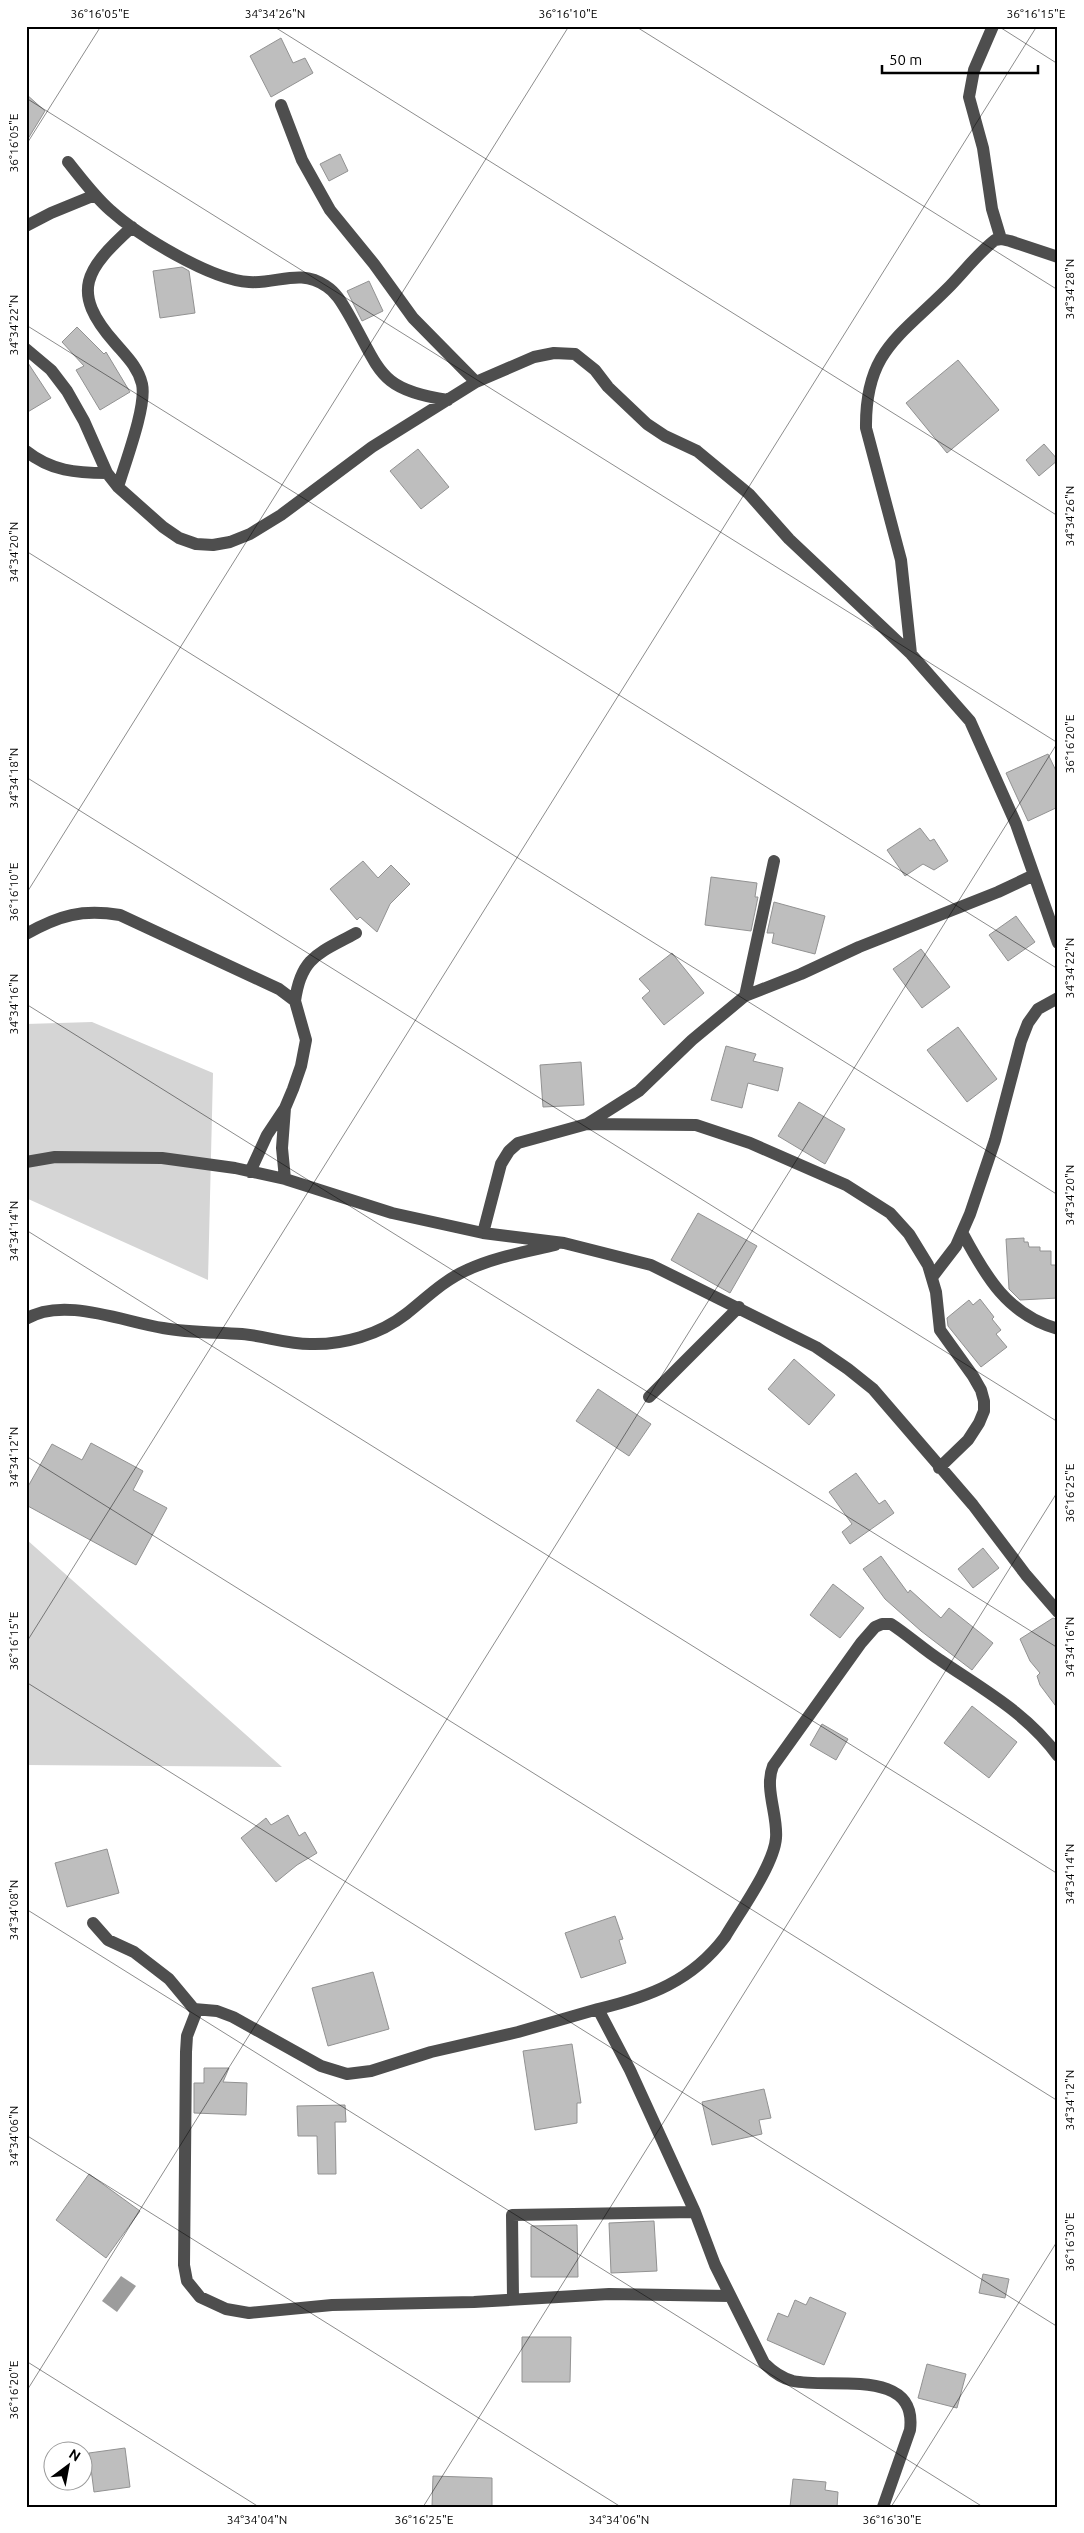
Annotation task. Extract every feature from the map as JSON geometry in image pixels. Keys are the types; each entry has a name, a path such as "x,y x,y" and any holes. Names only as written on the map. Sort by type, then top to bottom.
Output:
{"street":[{"path":"993,26 974,70 970,97 983,148 992,209 1001,239"},
{"path":"282,106 302,160 330,210 374,264 413,318 476,382"},
{"path":"68,162 96,195 132,227 174,254 225,278 249,282 272,281 298,276 312,278 327,286 339,298 382,373 396,387 412,394 448,400"},
{"path":"26,226 51,213 96,195"},
{"path":"118,487 140,413 143,387 133,363 101,326 92,308 86,289 90,273 97,260 132,227"},
{"path":"911,654 901,560 866,428 869,386 879,362 892,340 947,289 988,246 1001,239 1058,257"},
{"path":"26,349 51,370 67,391 84,421 106,473 118,487 163,528 179,538 196,544 213,545 230,542 281,516 372,447 476,382 534,357 554,353 575,354 595,370 608,387 647,424 665,436 697,451 749,494 789,539 911,654 970,721 1016,824 1058,943"},
{"path":"26,451 40,462 63,471 106,473"},
{"path":"745,996 774,861"},
{"path":"483,1233 494,1183 501,1164 509,1151 518,1143 560,1133 587,1124 639,1091 692,1040 745,996 801,974 885,936 998,892 1034,875"},
{"path":"26,934 74,913 96,911 120,915 279,989 295,1001"},
{"path":"250,1172 267,1135 285,1108 301,1066 306,1040 295,1001 298,980 304,968 316,956 356,933"},
{"path":"933,1276 948,1258 963,1234 995,1140 1021,1041 1028,1023 1038,1009 1058,998"},
{"path":"285,1108 282,1148 285,1179"},
{"path":"587,1124 696,1125 750,1143 846,1185 883,1209 903,1227 921,1252 933,1276 940,1330 973,1376 984,1400 984,1411 968,1440 939,1468"},
{"path":"26,1162 55,1157 162,1158 250,1172 285,1179 392,1213 483,1233 564,1243 650,1265 739,1307 816,1347 873,1389 939,1468 973,1505 1026,1576 1058,1612"},
{"path":"963,1234 985,1275 1000,1295 1030,1318 1058,1329"},
{"path":"26,1319 42,1312 64,1310 97,1313 134,1323 197,1333 243,1334 308,1344 339,1343 373,1333 404,1316 437,1289 466,1270 504,1256 564,1243"},
{"path":"649,1397 739,1307"},
{"path":"93,1922 108,1940 134,1952 169,1979 181,1990 190,2006 197,2010 217,2011 233,2017 332,2071 356,2074 431,2052 518,2032 598,2009 659,1990 685,1977 717,1948 725,1937 774,1849 776,1832 770,1779 773,1766 857,1648 878,1625 891,1624 938,1659 990,1691 1044,1738 1058,1756"},
{"path":"598,2009 630,2070 695,2212 715,2266 764,2363 776,2374 792,2381 872,2385 896,2393 907,2403 912,2418 910,2430 883,2507"},
{"path":"197,2010 188,2036 186,2052 184,2265 187,2281 200,2297 226,2309 249,2313 332,2305 474,2302 513,2298 609,2294 730,2296"},
{"path":"513,2298 512,2215 695,2212"}],"shaded area":[{"path":"92,1022 213,1073 208,1280 26,1198 26,1024"},
{"path":"26,1539 282,1767 26,1765"},
{"path":"121,2276 136,2286 117,2312 102,2301"}],"building":[{"path":"281,38 293,63 305,58 313,73 271,97 250,56"},
{"path":"26,94 45,111 26,142"},
{"path":"340,154 348,171 329,181 320,164"},
{"path":"182,267 189,271 195,313 160,318 153,271"},
{"path":"369,281 383,311 362,321 347,291"},
{"path":"77,327 104,354 106,352 130,392 100,410 76,370 84,366 62,342"},
{"path":"26,360 51,398 26,413"},
{"path":"958,360 999,410 947,453 906,403"},
{"path":"1044,444 1058,460 1039,476 1026,460"},
{"path":"418,449 449,487 421,509 390,471"},
{"path":"1048,754 1058,775 1058,807 1028,821 1006,773"},
{"path":"920,828 930,841 934,839 948,861 934,870 923,864 905,876 887,850"},
{"path":"363,861 378,878 391,865 410,884 390,904 377,932 360,917 357,920 330,889"},
{"path":"711,877 757,883 755,897 758,897 751,931 705,925"},
{"path":"774,902 825,916 815,954 772,943 774,933 767,933"},
{"path":"1016,916 1035,942 1008,961 989,935"},
{"path":"921,949 950,987 922,1008 893,969"},
{"path":"672,953 704,993 664,1025 642,998 650,991 639,979"},
{"path":"958,1027 997,1079 967,1102 927,1050"},
{"path":"726,1046 756,1054 753,1061 783,1068 778,1091 748,1083 742,1108 711,1100"},
{"path":"581,1062 584,1105 543,1107 540,1065"},
{"path":"799,1102 845,1129 825,1164 778,1136"},
{"path":"698,1213 757,1246 730,1293 671,1260"},
{"path":"1024,1238 1024,1242 1028,1242 1029,1247 1040,1247 1040,1251 1051,1251 1051,1265 1058,1265 1058,1298 1020,1300 1009,1289 1006,1239"},
{"path":"980,1299 994,1317 992,1319 1001,1330 996,1334 1007,1347 981,1367 948,1326 947,1318 969,1300 973,1305"},
{"path":"794,1359 835,1395 809,1425 768,1389"},
{"path":"598,1389 651,1424 629,1456 576,1421"},
{"path":"91,1443 143,1471 133,1490 167,1508 136,1565 26,1505 26,1490 52,1444 82,1460"},
{"path":"856,1473 879,1504 885,1500 894,1513 850,1544 842,1532 852,1524 829,1492"},
{"path":"983,1548 999,1568 973,1588 958,1569"},
{"path":"881,1556 908,1593 910,1590 941,1618 949,1608 993,1643 972,1670 921,1631 885,1599 863,1569"},
{"path":"833,1584 864,1608 840,1638 810,1615"},
{"path":"1053,1618 1058,1620 1058,1709 1040,1685 1037,1676 1040,1673 1030,1661 1020,1639"},
{"path":"972,1706 1017,1742 989,1778 944,1743"},
{"path":"822,1724 848,1739 836,1760 810,1745"},
{"path":"288,1815 299,1836 305,1832 317,1853 297,1865 276,1882 241,1838 266,1818 271,1825"},
{"path":"107,1849 119,1893 67,1907 55,1863"},
{"path":"615,1916 623,1939 619,1940 626,1963 581,1978 565,1933"},
{"path":"373,1972 389,2029 328,2046 312,1988"},
{"path":"572,2044 581,2103 577,2103 577,2123 535,2130 523,2051"},
{"path":"204,2068 229,2068 223,2082 247,2083 246,2115 194,2113 194,2083 204,2083"},
{"path":"764,2089 771,2118 759,2120 762,2134 712,2145 702,2102"},
{"path":"345,2105 346,2122 335,2122 336,2174 318,2174 317,2136 298,2136 297,2106"},
{"path":"89,2174 140,2211 106,2258 56,2220"},
{"path":"654,2221 657,2271 611,2273 609,2223"},
{"path":"577,2225 578,2277 531,2277 531,2226"},
{"path":"983,2274 1009,2279 1005,2298 979,2293"},
{"path":"810,2297 846,2313 824,2365 767,2340 778,2313 788,2317 795,2300 806,2305"},
{"path":"522,2337 571,2337 570,2382 522,2382"},
{"path":"927,2364 966,2374 957,2408 918,2398"},
{"path":"125,2448 130,2487 94,2492 92,2453"},
{"path":"433,2476 492,2478 492,2507 432,2507"},
{"path":"793,2479 826,2482 825,2490 838,2492 837,2507 790,2507"}]}
